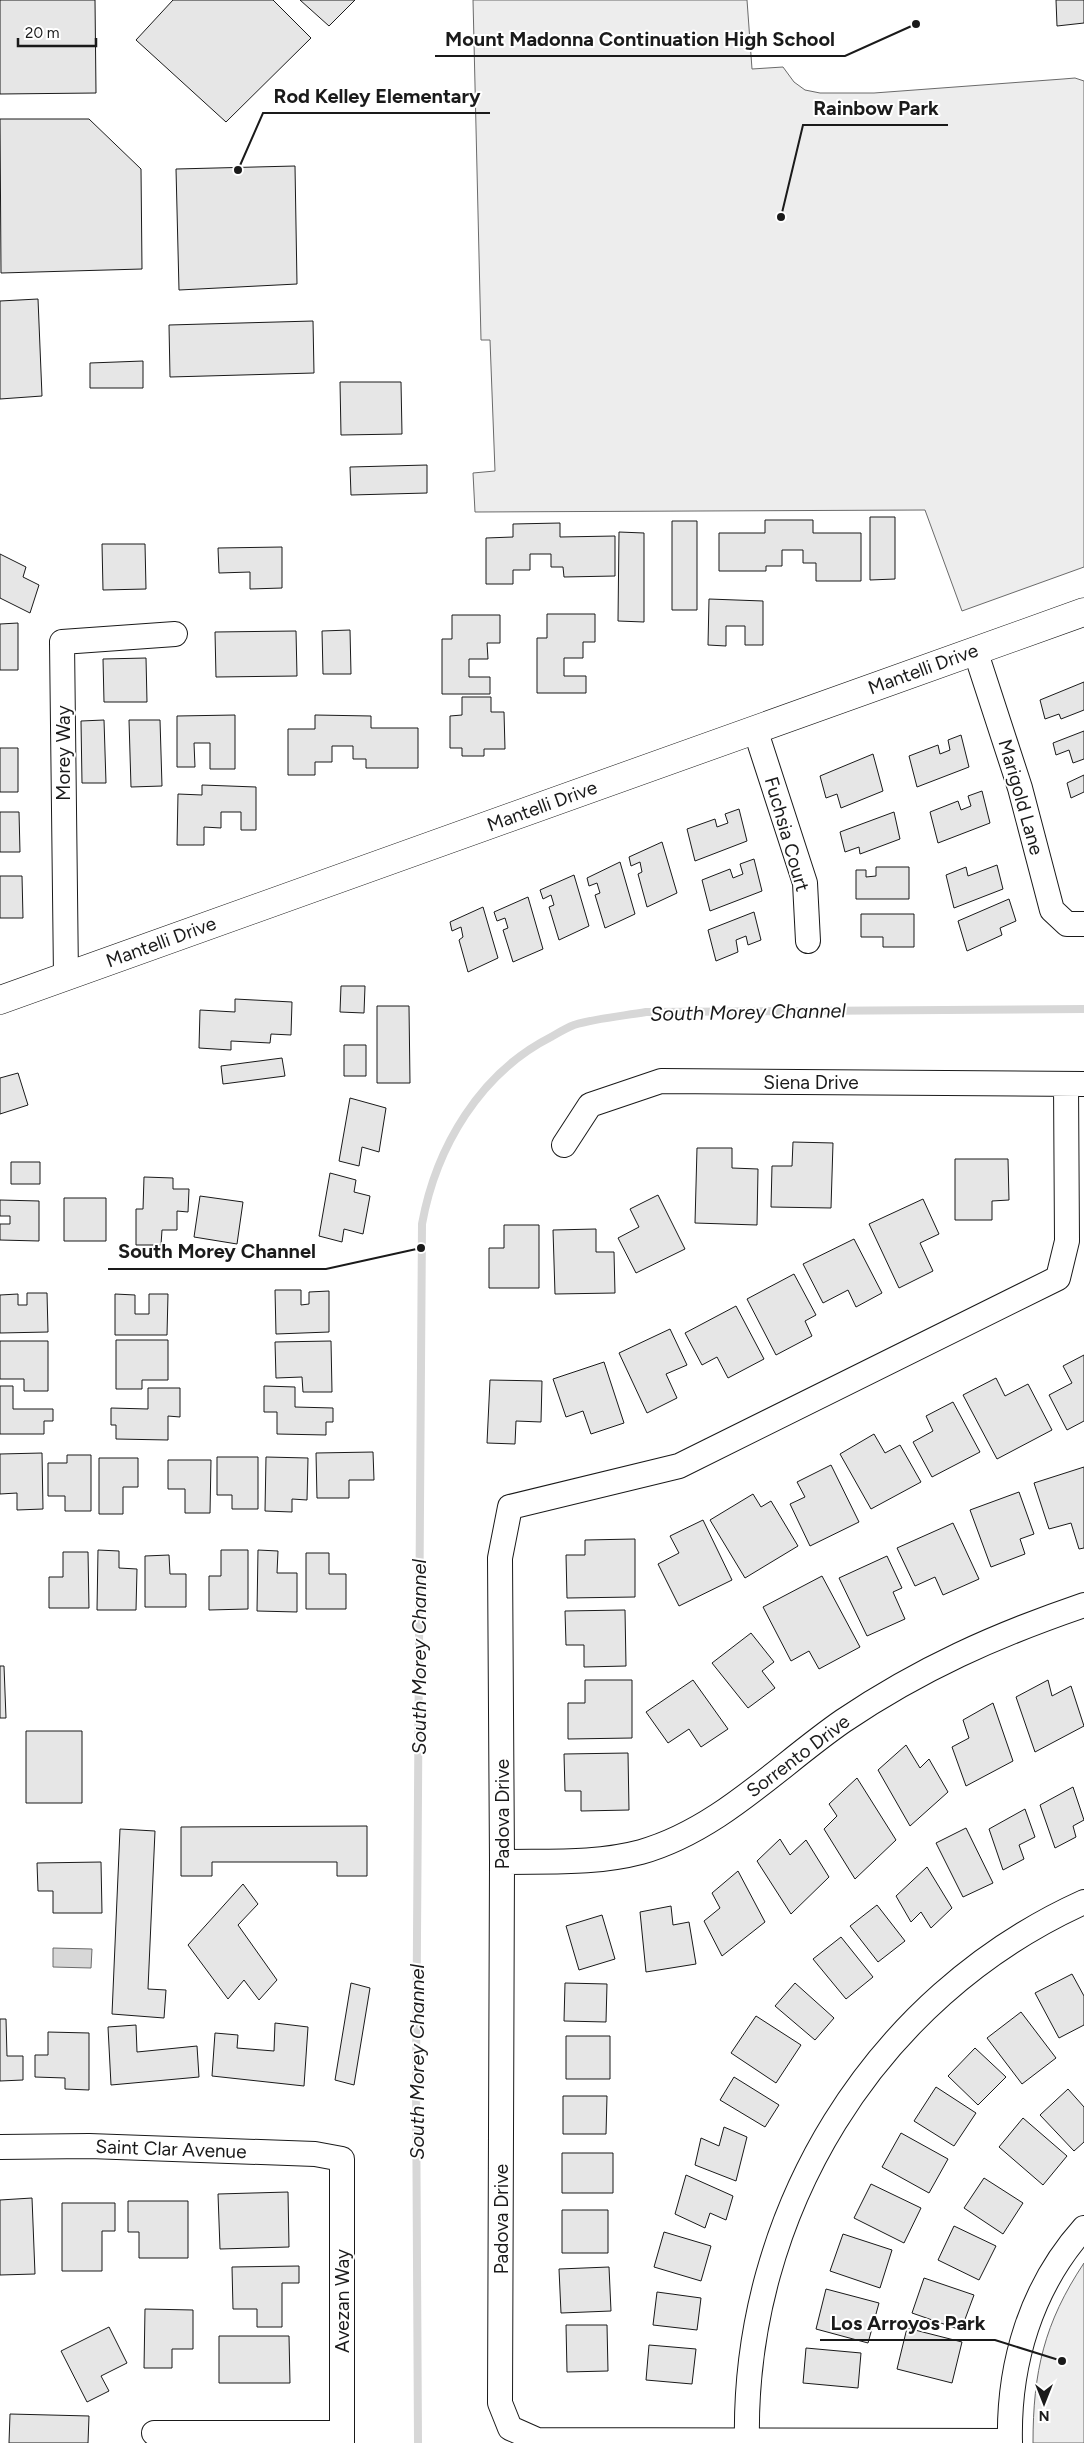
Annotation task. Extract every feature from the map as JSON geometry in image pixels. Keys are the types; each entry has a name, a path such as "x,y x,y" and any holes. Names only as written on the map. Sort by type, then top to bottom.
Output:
{"street":[{"name":"Mantelli Drive","path":"0,1000 1084,612"},
{"name":"Morey Way","path":"66,977 62,642 175,634"},
{"name":"Marigold Lane","path":"975,650 1020,788 1052,910 1067,924 1084,924"},
{"name":"Fuchsia Court","path":"755,729 805,883 808,941"},
{"name":"Siena Drive","path":"564,1145 590,1105 661,1081 1075,1084"},
{"name":"Padova Drive","path":"1010,2442 537,2440 510,2428 500,2403 502,1862 500,1558 510,1507 679,1466 1058,1278 1067,1241 1075,1084"},
{"name":"Sorrento Drive","path":"502,1862 602,1860 642,1852 680,1837 716,1817 843,1721 925,1670 989,1641 1084,1606"},
{"path":"747,2442 753,2344 770,2264 792,2202 826,2136 860,2083 898,2037 948,1988 1000,1948 1057,1914 1084,1902"},
{"name":"Saint Clar Avenue","path":"0,2147 89,2146 315,2154 342,2159"},
{"name":"Avezan Way","path":"342,2159 342,2438"},
{"path":"1010,2442 1010,2404 1014,2372 1031,2312 1049,2274 1068,2245 1084,2228"},
{"path":"154,2433 342,2438"}],"shaded area":[{"path":"473,0 747,0 752,69 783,67 794,82 805,90 820,93 874,93 1075,78 1084,81 1084,567 962,611 925,510 475,512 473,473 495,471 490,340 481,340"},
{"path":"53,1948 92,1949 91,1968 53,1967"},
{"path":"1084,2263 1084,2443 1033,2443 1035,2393 1044,2349 1059,2306"}],"building":[{"path":"0,0 95,0 96,93 0,94"},
{"path":"173,0 273,0 311,38 226,122 136,40"},
{"path":"300,0 355,0 329,26"},
{"path":"1056,0 1084,0 1084,23 1057,26"},
{"path":"0,119 89,119 141,169 142,269 1,273"},
{"path":"295,166 297,284 179,290 176,169"},
{"path":"38,299 42,396 0,399 0,301"},
{"path":"313,321 314,373 170,377 169,325"},
{"path":"143,361 143,388 90,388 90,363"},
{"path":"340,382 401,382 402,434 341,435"},
{"path":"427,465 427,493 351,495 350,467"},
{"path":"870,517 895,517 895,579 870,580"},
{"path":"765,520 813,520 813,533 861,533 861,581 816,581 816,563 803,563 803,550 782,550 782,566 766,566 766,571 719,571 719,533 765,533"},
{"path":"672,521 697,521 697,610 672,610"},
{"path":"560,523 560,537 615,536 615,576 564,577 563,567 551,567 551,554 530,554 530,570 513,570 513,584 486,584 486,538 513,537 513,524"},
{"path":"619,532 644,533 644,622 618,621"},
{"path":"102,544 145,544 146,589 103,590"},
{"path":"282,547 282,588 250,589 250,572 219,573 218,548"},
{"path":"0,554 26,567 23,577 39,585 30,613 0,598"},
{"path":"709,599 763,601 763,645 745,645 745,626 726,626 726,646 708,645"},
{"path":"547,614 595,614 595,642 583,642 583,658 564,658 564,676 586,676 586,693 537,693 537,638 547,638"},
{"path":"452,615 500,615 500,643 487,643 488,659 469,659 469,677 490,677 490,694 442,694 442,639 452,639"},
{"path":"18,623 18,670 0,670 0,624"},
{"path":"350,630 351,674 323,674 322,631"},
{"path":"296,631 297,676 216,677 215,632"},
{"path":"146,658 147,702 104,702 103,659"},
{"path":"1084,682 1084,710 1061,719 1059,714 1045,719 1040,700"},
{"path":"462,697 491,697 491,712 504,712 505,749 484,749 484,756 462,756 462,748 450,748 450,716 462,715"},
{"path":"235,715 235,769 210,769 210,743 194,743 195,767 177,767 177,716"},
{"path":"315,715 371,716 371,728 418,728 418,768 366,768 366,759 353,759 353,746 332,746 332,762 315,762 315,775 288,775 288,729 315,729"},
{"path":"104,720 106,783 82,783 81,721"},
{"path":"129,720 160,720 162,786 131,787"},
{"path":"1084,731 1084,759 1073,763 1069,750 1056,755 1053,743"},
{"path":"961,735 969,767 917,787 909,756 938,745 940,754 950,750 948,740"},
{"path":"0,748 18,748 18,792 0,792"},
{"path":"873,754 883,791 841,808 837,794 826,798 820,776"},
{"path":"1084,775 1084,792 1071,798 1067,783"},
{"path":"202,785 256,787 256,830 241,830 241,812 221,812 221,828 204,827 204,845 177,845 178,794 202,795"},
{"path":"982,791 990,823 938,843 930,812 958,801 961,810 971,806 968,796"},
{"path":"739,809 747,841 695,861 687,829 715,819 717,827 728,823 725,814"},
{"path":"0,812 19,812 20,852 0,852"},
{"path":"894,812 900,839 860,854 859,847 845,852 840,832"},
{"path":"662,842 677,893 647,907 638,874 642,872 640,862 631,866 629,857"},
{"path":"754,859 762,891 710,911 702,880 730,869 733,878 743,874 740,864"},
{"path":"620,862 635,914 605,928 595,895 600,893 597,883 589,886 587,878"},
{"path":"997,865 1003,889 954,908 946,875 966,867 968,876"},
{"path":"876,867 909,867 909,899 856,899 856,870 866,870 866,877 876,876"},
{"path":"574,875 589,926 559,940 549,907 554,905 551,895 543,899 540,890"},
{"path":"0,876 22,876 23,918 0,918"},
{"path":"528,897 543,949 513,962 503,930 508,928 505,918 497,921 494,912"},
{"path":"1009,899 1016,921 1000,928 1002,935 967,951 958,921"},
{"path":"483,907 498,958 468,972 459,940 463,937 461,927 452,931 450,922"},
{"path":"754,912 761,940 748,945 746,936 736,940 738,952 716,961 708,930"},
{"path":"861,914 914,914 914,947 883,947 883,937 861,937"},
{"path":"341,986 365,986 364,1013 340,1012"},
{"path":"235,999 292,1002 291,1035 271,1034 270,1043 231,1041 231,1050 199,1048 200,1010 235,1012"},
{"path":"377,1006 409,1006 410,1083 377,1083"},
{"path":"344,1045 366,1045 366,1076 344,1076"},
{"path":"282,1058 285,1076 223,1084 221,1066"},
{"path":"18,1073 28,1105 0,1114 0,1078"},
{"path":"350,1098 386,1108 379,1152 362,1147 359,1166 339,1161"},
{"path":"793,1142 833,1143 831,1208 771,1207 772,1166 792,1166"},
{"path":"697,1148 732,1148 732,1168 758,1169 757,1225 695,1223"},
{"path":"955,1159 1008,1159 1009,1200 992,1201 992,1220 955,1220"},
{"path":"11,1162 40,1162 40,1184 11,1184"},
{"path":"330,1173 356,1180 354,1192 370,1196 363,1234 344,1229 342,1242 319,1236"},
{"path":"144,1177 173,1178 173,1189 189,1189 188,1212 177,1211 177,1230 162,1230 161,1245 136,1245 136,1209 143,1209"},
{"path":"658,1195 685,1249 636,1273 618,1238 639,1227 630,1209"},
{"path":"200,1196 243,1202 237,1244 194,1237"},
{"path":"64,1198 106,1198 106,1241 64,1241"},
{"path":"923,1199 939,1234 920,1243 933,1271 899,1288 869,1224"},
{"path":"0,1200 39,1201 39,1241 0,1240 0,1224 10,1224 10,1216 0,1216"},
{"path":"504,1225 539,1225 539,1288 489,1288 489,1248 504,1248"},
{"path":"596,1229 596,1252 614,1252 615,1293 555,1294 553,1230"},
{"path":"854,1239 882,1293 856,1307 848,1290 823,1303 803,1264"},
{"path":"794,1274 816,1315 805,1321 812,1336 776,1355 747,1299"},
{"path":"275,1290 301,1290 301,1305 309,1304 309,1292 329,1291 329,1332 276,1334"},
{"path":"27,1293 47,1293 48,1332 0,1333 0,1295 18,1294 18,1305 27,1305"},
{"path":"115,1294 135,1295 135,1314 149,1314 149,1294 168,1294 167,1335 115,1335"},
{"path":"736,1306 764,1359 728,1378 717,1357 702,1365 685,1333"},
{"path":"670,1329 687,1365 666,1374 677,1398 647,1413 619,1353"},
{"path":"116,1340 168,1340 168,1380 142,1380 142,1389 116,1389"},
{"path":"0,1341 48,1341 48,1391 24,1391 24,1379 0,1379"},
{"path":"331,1341 332,1392 303,1392 302,1377 276,1378 275,1342"},
{"path":"1084,1355 1084,1421 1067,1430 1049,1395 1072,1383 1063,1366"},
{"path":"604,1362 624,1423 591,1434 583,1411 566,1417 553,1379"},
{"path":"996,1378 1005,1396 1028,1384 1052,1430 997,1459 963,1395"},
{"path":"490,1380 542,1381 541,1422 516,1421 515,1444 487,1443"},
{"path":"0,1386 13,1386 13,1409 53,1409 53,1421 44,1421 44,1434 0,1434"},
{"path":"264,1386 295,1387 295,1407 333,1408 333,1422 326,1422 326,1435 277,1434 277,1412 264,1412"},
{"path":"148,1388 180,1388 180,1417 168,1416 168,1440 116,1439 116,1425 111,1425 111,1408 148,1409"},
{"path":"953,1402 980,1452 932,1477 913,1442 933,1431 926,1416"},
{"path":"874,1434 885,1453 900,1445 921,1482 871,1509 840,1454"},
{"path":"373,1452 374,1480 349,1480 349,1498 317,1498 316,1453"},
{"path":"42,1453 43,1509 17,1510 17,1493 0,1494 0,1454"},
{"path":"67,1455 91,1455 91,1511 65,1511 65,1496 48,1496 48,1463 67,1463"},
{"path":"217,1457 258,1457 258,1509 232,1509 232,1495 217,1495"},
{"path":"266,1457 308,1458 307,1500 292,1499 292,1512 265,1511"},
{"path":"99,1458 138,1458 138,1487 123,1487 123,1514 99,1514"},
{"path":"168,1460 211,1460 210,1513 185,1513 185,1489 168,1489"},
{"path":"831,1465 859,1522 810,1546 790,1504 805,1497 797,1482"},
{"path":"1084,1467 1084,1548 1079,1549 1071,1523 1049,1529 1034,1483"},
{"path":"1019,1492 1034,1534 1020,1539 1025,1554 991,1567 970,1510"},
{"path":"753,1494 761,1507 771,1501 798,1546 745,1578 710,1520"},
{"path":"703,1520 732,1580 679,1606 658,1564 679,1553 670,1536"},
{"path":"953,1523 979,1579 943,1595 935,1577 915,1586 897,1548"},
{"path":"635,1539 635,1597 567,1598 566,1555 585,1555 585,1540"},
{"path":"98,1550 119,1551 119,1568 137,1569 136,1610 97,1610"},
{"path":"221,1550 248,1550 248,1609 209,1610 209,1576 221,1576"},
{"path":"258,1550 278,1551 277,1573 297,1573 297,1612 257,1611"},
{"path":"63,1552 88,1552 89,1608 49,1608 49,1577 63,1577"},
{"path":"306,1553 329,1553 329,1574 346,1574 346,1609 306,1609"},
{"path":"169,1555 170,1574 186,1574 186,1607 145,1607 145,1556"},
{"path":"887,1556 902,1588 893,1592 905,1619 867,1636 839,1578"},
{"path":"822,1576 860,1647 819,1669 809,1651 791,1661 763,1607"},
{"path":"625,1610 626,1666 584,1667 584,1645 566,1645 565,1611"},
{"path":"751,1633 774,1662 762,1671 775,1688 748,1708 712,1663"},
{"path":"0,1666 4,1666 6,1718 0,1718"},
{"path":"585,1680 632,1680 632,1738 568,1739 568,1703 585,1703"},
{"path":"693,1680 728,1729 701,1747 689,1729 668,1743 646,1712"},
{"path":"1048,1680 1052,1696 1071,1686 1084,1726 1035,1752 1016,1697"},
{"path":"993,1703 1013,1761 966,1786 952,1747 969,1738 963,1720"},
{"path":"26,1731 82,1731 82,1803 26,1803"},
{"path":"906,1745 920,1768 929,1759 948,1792 910,1826 878,1770"},
{"path":"628,1753 629,1810 581,1811 581,1791 565,1791 564,1754"},
{"path":"857,1778 896,1840 855,1879 824,1829 837,1816 829,1804"},
{"path":"1073,1787 1084,1820 1073,1826 1076,1837 1055,1848 1040,1805"},
{"path":"1025,1809 1035,1837 1019,1845 1024,1859 1003,1870 989,1829"},
{"path":"367,1826 367,1876 337,1876 337,1862 212,1862 212,1876 181,1876 181,1827"},
{"path":"966,1828 993,1883 963,1897 936,1843"},
{"path":"120,1829 155,1831 148,1989 166,1990 164,2018 112,2014"},
{"path":"780,1839 790,1855 806,1840 829,1877 791,1914 757,1861"},
{"path":"101,1862 102,1913 53,1913 53,1891 38,1891 37,1863"},
{"path":"927,1867 952,1908 931,1928 921,1912 911,1922 896,1896"},
{"path":"738,1871 765,1922 722,1956 704,1921 720,1908 712,1893"},
{"path":"243,1884 258,1904 238,1925 277,1980 259,2000 244,1980 228,1999 188,1945"},
{"path":"877,1905 905,1941 878,1962 850,1926"},
{"path":"671,1906 673,1925 689,1922 696,1964 646,1972 640,1912"},
{"path":"602,1915 615,1959 579,1970 566,1926"},
{"path":"841,1937 873,1977 846,1999 813,1959"},
{"path":"1072,1974 1084,1996 1084,2025 1059,2038 1035,1993"},
{"path":"351,1983 370,1988 354,2085 335,2080"},
{"path":"565,1983 607,1984 606,2022 564,2021"},
{"path":"795,1983 834,2018 815,2040 775,2006"},
{"path":"1021,2012 1056,2058 1022,2084 987,2038"},
{"path":"756,2016 801,2045 776,2083 731,2053"},
{"path":"0,2019 6,2019 7,2056 23,2056 23,2080 0,2081"},
{"path":"275,2023 308,2027 304,2086 212,2076 215,2033 238,2035 237,2048 274,2051"},
{"path":"136,2025 137,2052 197,2046 199,2077 111,2085 108,2027"},
{"path":"48,2032 89,2033 89,2090 65,2089 65,2078 35,2077 35,2055 48,2055"},
{"path":"566,2036 610,2036 610,2079 566,2079"},
{"path":"975,2048 1006,2077 978,2105 948,2076"},
{"path":"734,2077 779,2105 765,2127 720,2100"},
{"path":"936,2087 976,2113 954,2146 914,2121"},
{"path":"1068,2089 1084,2107 1084,2142 1074,2151 1040,2115"},
{"path":"563,2096 607,2096 606,2134 563,2134"},
{"path":"1023,2118 1067,2156 1043,2185 999,2147"},
{"path":"724,2127 747,2137 736,2181 695,2165 701,2138 719,2146"},
{"path":"901,2133 948,2159 929,2193 882,2167"},
{"path":"562,2153 613,2153 613,2193 562,2193"},
{"path":"686,2175 733,2196 726,2220 710,2213 705,2228 675,2214"},
{"path":"984,2178 1023,2203 1003,2234 964,2208"},
{"path":"871,2184 921,2208 904,2243 854,2218"},
{"path":"288,2192 289,2247 220,2249 218,2194"},
{"path":"32,2198 35,2274 0,2275 0,2200"},
{"path":"128,2201 188,2201 188,2258 139,2258 139,2232 128,2232"},
{"path":"62,2203 115,2203 115,2231 102,2231 102,2271 62,2271"},
{"path":"562,2210 608,2210 608,2253 562,2253"},
{"path":"954,2226 996,2246 979,2280 938,2260"},
{"path":"664,2232 711,2246 701,2281 654,2267"},
{"path":"843,2234 892,2250 880,2288 830,2271"},
{"path":"299,2266 299,2283 282,2283 282,2327 257,2327 257,2309 233,2309 232,2267"},
{"path":"609,2267 611,2311 561,2313 559,2269"},
{"path":"924,2278 974,2295 961,2330 912,2313"},
{"path":"826,2289 879,2303 868,2343 816,2329"},
{"path":"657,2292 701,2298 697,2330 653,2325"},
{"path":"145,2309 193,2310 193,2349 172,2349 172,2368 144,2368"},
{"path":"566,2325 607,2325 608,2371 567,2372"},
{"path":"109,2327 127,2363 101,2376 109,2391 87,2402 61,2351"},
{"path":"907,2328 962,2342 952,2383 897,2369"},
{"path":"219,2336 289,2336 290,2383 219,2383"},
{"path":"649,2345 696,2349 692,2384 646,2380"},
{"path":"806,2348 861,2353 858,2388 803,2383"},
{"path":"10,2414 89,2416 88,2443 9,2443"}],"waterway":[{"name":"South Morey Channel","path":"418,2443 416,2078 422,1224 438,1167 450,1140 465,1115 503,1071 526,1052 559,1032 574,1025 592,1021 646,1012 1084,1009"}],"place":[{"name":"Mount Madonna Continuation High School","path":"916,24"},
{"name":"Rod Kelley Elementary","path":"238,170"},
{"name":"Rainbow Park","path":"781,217"},
{"name":"South Morey Channel","path":"421,1248"},
{"name":"Los Arroyos Park","path":"1062,2361"}]}
